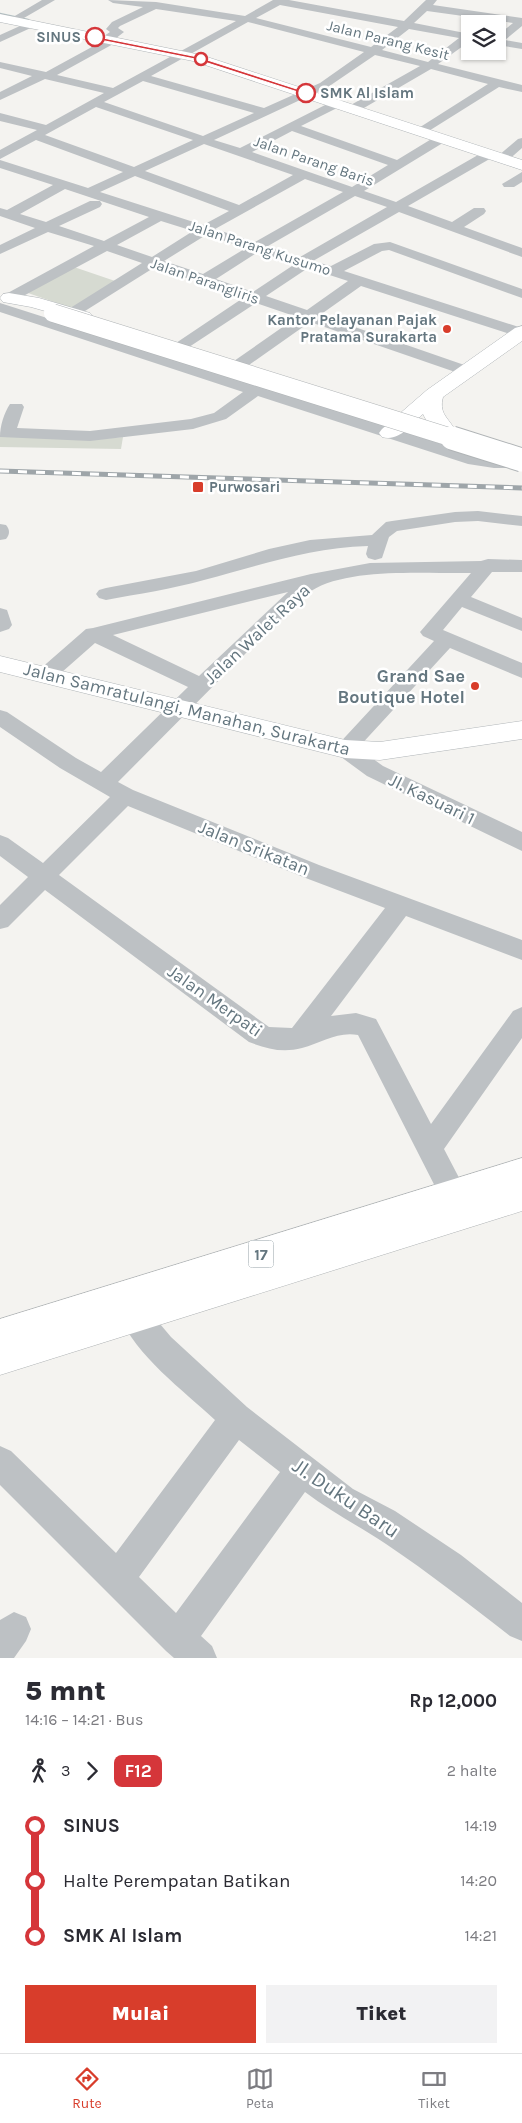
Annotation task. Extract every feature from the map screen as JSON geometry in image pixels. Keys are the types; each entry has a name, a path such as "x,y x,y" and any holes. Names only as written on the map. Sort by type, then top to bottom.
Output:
{"main road":[{"path":"16,19 206,60 522,166"},
{"path":"6,299 517,459"},
{"path":"6,299 33,302 57,315 181,346 408,416"},
{"path":"389,433 434,394 522,332"},
{"path":"434,394 430,404 431,412 444,428"},
{"name":"Jalan Samratulangi, Manahan, Surakarta","path":"0,664 345,749 380,751 522,730"},
{"name":"17","path":"0,1336 522,1173"},
{"name":"17","path":"0,1356 145,1330 372,1243 522,1195"}],"street":[{"path":"0,39 16,19 50,0"},
{"name":"Jalan Parang Kesit","path":"113,0 159,3 188,10 248,19 522,89"},
{"path":"0,155 279,1 461,36"},
{"path":"188,10 197,2"},
{"path":"0,96 46,75 108,40 119,32 111,29 116,24 159,3"},
{"path":"0,250 46,228 133,172 337,77 408,26 428,4 522,21"},
{"path":"299,16 313,8"},
{"path":"0,12 16,19"},
{"path":"506,34 522,21"},
{"path":"353,109 429,66 461,43"},
{"path":"506,43 522,46"},
{"path":"0,66 114,92"},
{"path":"142,77 264,112"},
{"path":"420,131 497,82"},
{"name":"Jalan Parang Baris","path":"95,103 354,191 522,252"},
{"path":"241,153 337,103"},
{"path":"0,117 48,129"},
{"path":"291,127 397,164"},
{"path":"35,136 240,210"},
{"path":"204,280 442,138"},
{"path":"181,346 305,262 398,207 522,142"},
{"name":"Jalan Parang Kusumo","path":"0,164 63,185 91,198 160,216 522,332"},
{"path":"57,315 153,263 204,230 304,174"},
{"path":"509,184 522,176"},
{"path":"4,213 63,185"},
{"path":"454,226 479,211"},
{"name":"Jalan Parangliris","path":"4,213 104,245 467,371"},
{"path":"160,216 6,299 47,324 474,460 517,459"},
{"path":"333,271 379,247 386,246 522,294"},
{"path":"240,364 360,280"},
{"path":"16,407 3,432 90,436 193,424 220,416 256,390"},
{"path":"408,416 444,428 517,459"},
{"path":"370,569 381,535 392,526 455,517 478,516 522,522"},
{"path":"0,529 0,535"},
{"path":"106,594 198,576 276,553 301,548 335,542 380,540"},
{"path":"488,565 430,631 446,640 522,671"},
{"name":"Jalan Walet Raya","path":"102,784 304,587 317,579 370,569 488,565 522,566"},
{"path":"46,675 93,634 317,579"},
{"path":"460,599 522,624"},
{"path":"0,614 2,625 0,626"},
{"path":"93,634 202,685"},
{"path":"345,749 446,640"},
{"name":"Jalan Srikatan","path":"0,717 60,758 125,796 522,950"},
{"name":"Jl. Kasuari 1","path":"345,749 361,762 383,775 522,842"},
{"path":"0,920 125,796"},
{"name":"Jalan Merpati","path":"0,844 43,878 258,1034 283,1041 300,1038 344,1023 356,1022 367,1027 453,1193"},
{"path":"300,1038 402,905"},
{"path":"430,1147 522,1018"},
{"name":"Jl. Duku Baru","path":"145,1330 236,1418 342,1500 383,1523 449,1567 522,1624"},
{"path":"118,1578 236,1418"},
{"path":"0,1462 189,1648 302,1469"}],"shaded area":[{"path":"71,266 118,282 74,309 28,293"},
{"path":"0,435 99,439 123,437 121,449 0,447"}],"waterway":[{"path":"0,14 28,20"}],"railway":[{"path":"0,471 522,488"}],"bus line":[{"name":"F12","path":"95,37 196,58 306,93"}],"place":[{"name":"SINUS","path":"95,37"},
{"name":"SMK Al Islam","path":"306,93"},
{"name":"Kantor Pelayanan Pajak Pratama Surakarta","path":"447,329"},
{"name":"Purwosari","path":"198,487"},
{"name":"Grand Sae Boutique Hotel","path":"475,686"}]}
